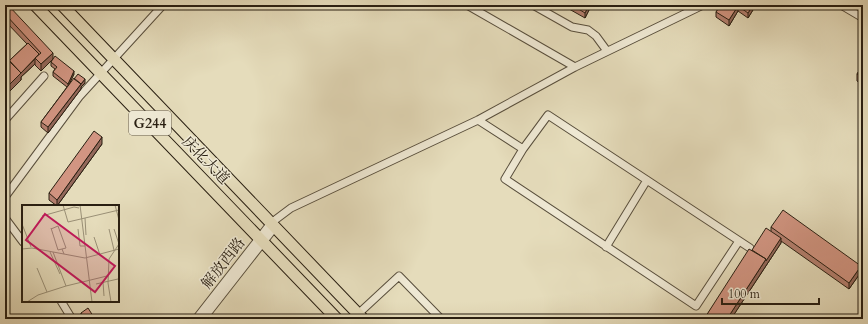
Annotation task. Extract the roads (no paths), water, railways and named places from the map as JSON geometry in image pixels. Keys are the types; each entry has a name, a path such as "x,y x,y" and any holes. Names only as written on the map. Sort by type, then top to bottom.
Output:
{"highway":[{"name":"庆化大道","path":"35,5 337,319"},
{"name":"庆化大道","path":"62,5 360,317"}],"street":[{"path":"5,197 79,97 100,72 163,5"},
{"path":"467,5 575,66"},
{"path":"533,5 572,27 588,30 596,36 606,51"},
{"name":"解放西路","path":"203,319 273,225 291,208 478,120 575,66 703,5"},
{"path":"841,5 863,18"},
{"path":"5,120 44,76"},
{"path":"739,241 696,306 505,180 523,149 548,115 750,248"},
{"path":"478,120 523,149"},
{"path":"606,247 647,180"},
{"path":"5,218 8,226 22,241"},
{"name":"解放西路","path":"196,319 262,240"},
{"path":"360,317 399,276 441,319"},
{"path":"62,302 72,319"}]}
